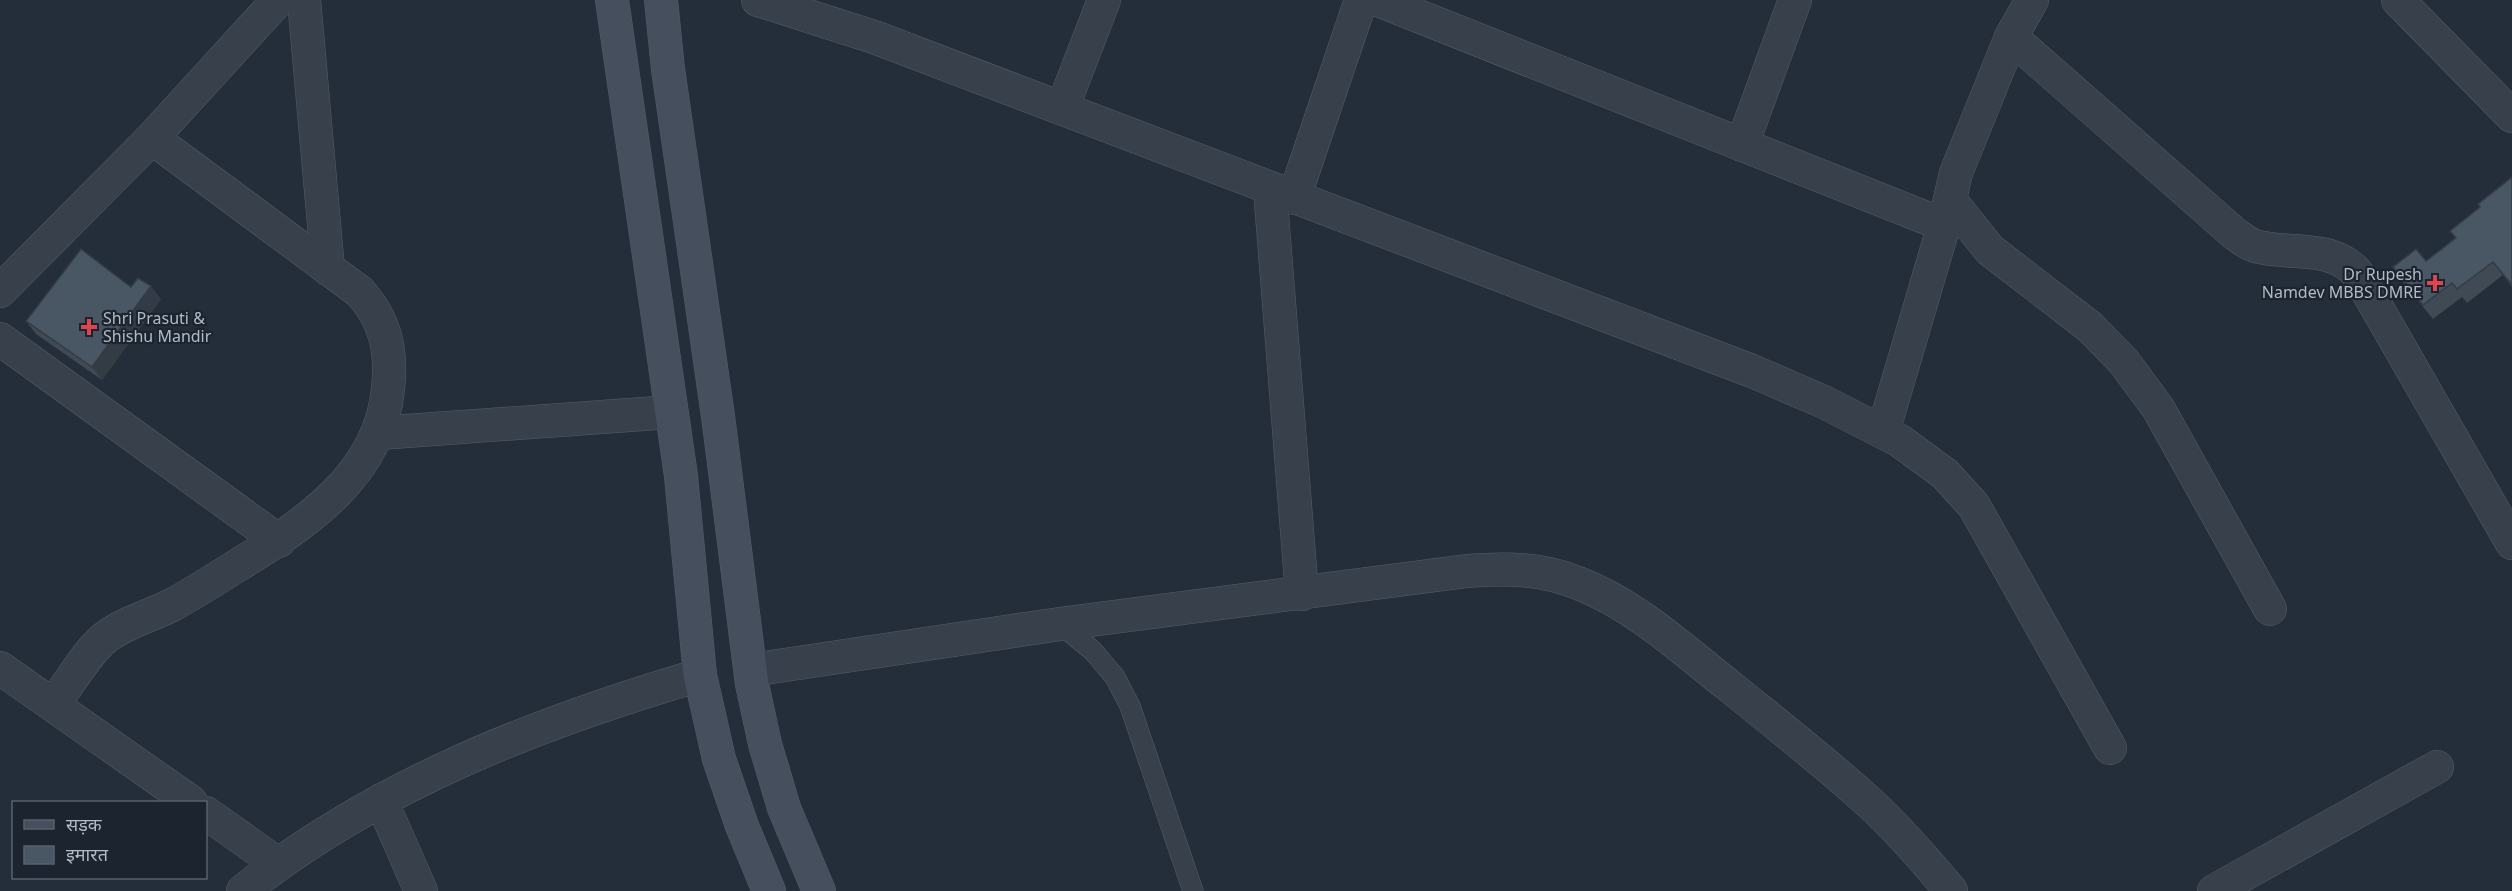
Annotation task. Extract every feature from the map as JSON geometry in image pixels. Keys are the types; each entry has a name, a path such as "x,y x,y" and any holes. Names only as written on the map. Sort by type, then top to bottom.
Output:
{"main road":[{"path":"612,0 681,476 700,675 718,759 769,891"},
{"path":"662,0 668,69 718,416 751,670 765,744 784,808 819,891"}],"street":[{"path":"0,291 152,138 278,0"},
{"path":"304,0 328,268"},
{"path":"758,0 827,10 1062,109 1752,371 1824,402 1883,432 1923,455 1945,474 1974,506 2110,748"},
{"path":"1062,109 1104,0"},
{"path":"1302,594 1282,193 1361,0"},
{"path":"1378,0 1742,145 1947,213 1990,250 2090,327 2124,362 2158,408 2270,609"},
{"path":"1742,145 1795,0"},
{"path":"1883,432 1947,213 1956,173 2011,37 2032,0"},
{"path":"2398,0 2512,116"},
{"path":"2011,37 2235,234 2253,246 2333,255 2357,273 2512,543"},
{"path":"53,705 103,639 115,630 189,596 279,541 328,501 369,452 379,432 387,405 389,375 382,324 374,308 360,292 152,138"},
{"path":"0,339 279,541"},
{"path":"379,432 671,412"},
{"path":"751,670 1060,624 1467,571 1510,568 1547,572 1579,583 1626,607 1674,641 1872,805 1908,841 1952,891"},
{"path":"0,668 190,801"},
{"path":"243,891 278,864 381,800 479,752 623,698 700,675"},
{"path":"2214,891 2438,767"},
{"path":"381,800 421,891"},
{"path":"207,814 278,864"}],"lane":[{"path":"1060,624 1093,651 1115,677 1130,706 1192,891"}],"building":[{"path":"2512,177 2512,285 2493,262 2457,289 2452,283 2423,305 2393,267 2416,249 2426,261 2456,238 2450,231 2480,207 2478,204"},
{"path":"81,249 131,287 138,278 151,286 92,367 26,321"}],"place":[{"name":"Dr Rupesh Namdev MBBS DMRE","path":"2435,283"},
{"name":"Shri Prasuti & Shishu Mandir","path":"89,327"}]}
